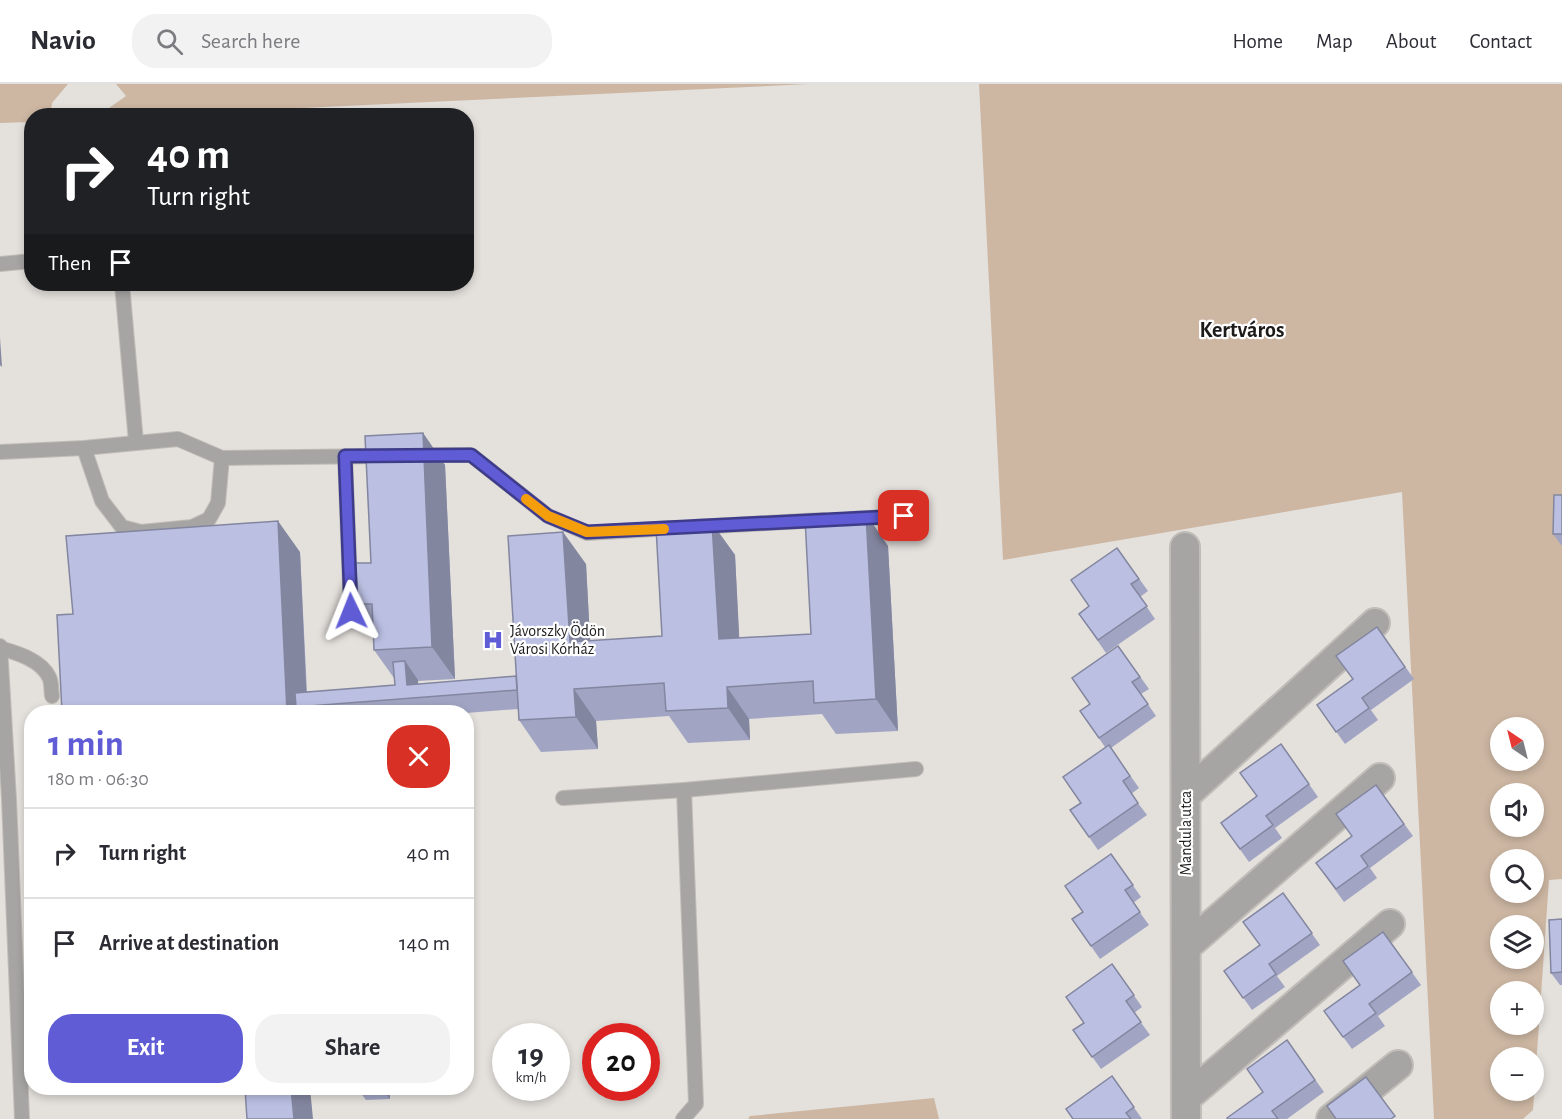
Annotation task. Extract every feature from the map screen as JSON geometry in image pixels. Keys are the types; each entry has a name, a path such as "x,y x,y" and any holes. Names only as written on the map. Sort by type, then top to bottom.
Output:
{"street":[{"name":"Mandula utca","path":"1185,547 1186,1108"},
{"path":"1186,795 1375,623"},
{"path":"1186,947 1380,777"},
{"path":"1186,1108 1390,924"},
{"path":"1331,1119 1398,1065"}],"lane":[{"path":"0,264 24,262"},
{"path":"123,291 136,442"},
{"path":"0,452 84,448 178,439 222,458 471,455 548,516 587,532 904,516"},
{"path":"84,448 102,501 122,527 141,532 192,526 209,519 218,504 222,458"},
{"path":"345,456 351,611"},
{"path":"24,1058 5,798 0,647 41,666 50,678 52,696"},
{"path":"563,798 684,790 916,769"},
{"path":"683,1119 696,1104 684,790"},
{"path":"22,1119 25,1095"}],"shaded area":[{"path":"0,84 68,84 52,103 51,108 24,108 24,122 0,123"},
{"path":"116,84 809,84 303,108 109,108 126,96"},
{"path":"979,84 1562,84 1562,879 1549,880 1544,952 1544,915 1490,915 1490,969 1543,969 1542,981 1490,981 1490,1035 1538,1035 1537,1047 1490,1047 1490,1101 1534,1101 1533,1110 1523,1119 1434,1119 1402,492 1003,560"},
{"path":"934,1098 939,1119 748,1119 750,1116"}],"building":[{"path":"423,433 432,647 374,650 372,604 358,604 356,563 371,563 365,436"},
{"path":"1554,495 1562,495 1562,534 1553,534"},
{"path":"866,514 876,699 814,703 813,681 727,687 728,708 666,711 664,683 574,689 576,717 519,720 508,536 563,532 570,642 662,636 656,527 712,523 719,639 811,634 805,518"},
{"path":"278,521 287,705 62,705 57,615 73,614 66,536"},
{"path":"1117,548 1139,579 1131,584 1147,606 1098,640 1079,614 1089,606 1071,580"},
{"path":"1377,627 1405,667 1362,698 1369,708 1336,732 1317,705 1353,679 1336,656"},
{"path":"1118,646 1140,677 1132,682 1148,704 1099,738 1080,711 1090,704 1072,678"},
{"path":"405,661 407,685 516,676 517,690 296,705 295,693 395,685 393,662"},
{"path":"1281,744 1309,784 1266,816 1273,825 1240,849 1221,823 1257,796 1240,773"},
{"path":"1109,745 1130,776 1123,781 1138,803 1089,837 1070,810 1081,803 1063,777"},
{"path":"1376,785 1404,824 1361,856 1368,866 1336,889 1316,863 1352,836 1336,814"},
{"path":"1111,854 1133,885 1125,890 1140,912 1091,946 1072,919 1083,912 1065,886"},
{"path":"1283,893 1312,933 1269,964 1276,974 1243,998 1224,971 1260,945 1243,922"},
{"path":"1562,919 1562,972 1551,973 1549,920"},
{"path":"1383,932 1412,972 1369,1004 1376,1013 1343,1037 1324,1011 1360,985 1343,961"},
{"path":"1112,964 1134,995 1126,1001 1141,1022 1092,1057 1073,1030 1084,1023 1066,997"},
{"path":"1287,1040 1315,1080 1272,1111 1278,1119 1228,1119 1263,1092 1247,1069"},
{"path":"1112,1076 1134,1107 1126,1113 1131,1119 1073,1119 1066,1109"},
{"path":"1366,1077 1395,1116 1391,1119 1336,1119 1327,1106"},
{"path":"245,1095 292,1095 294,1119 247,1119"}],"slow traffic":[{"path":"526,499 548,516 587,532 664,529"}],"place":[{"name":"Jávorszky Ödön Városi Kórház","path":"493,640"}],"district":[{"name":"Kertváros","path":"1242,330"}],"route":[{"path":"351,611 345,456 471,455 548,516 587,532 904,516"}]}
